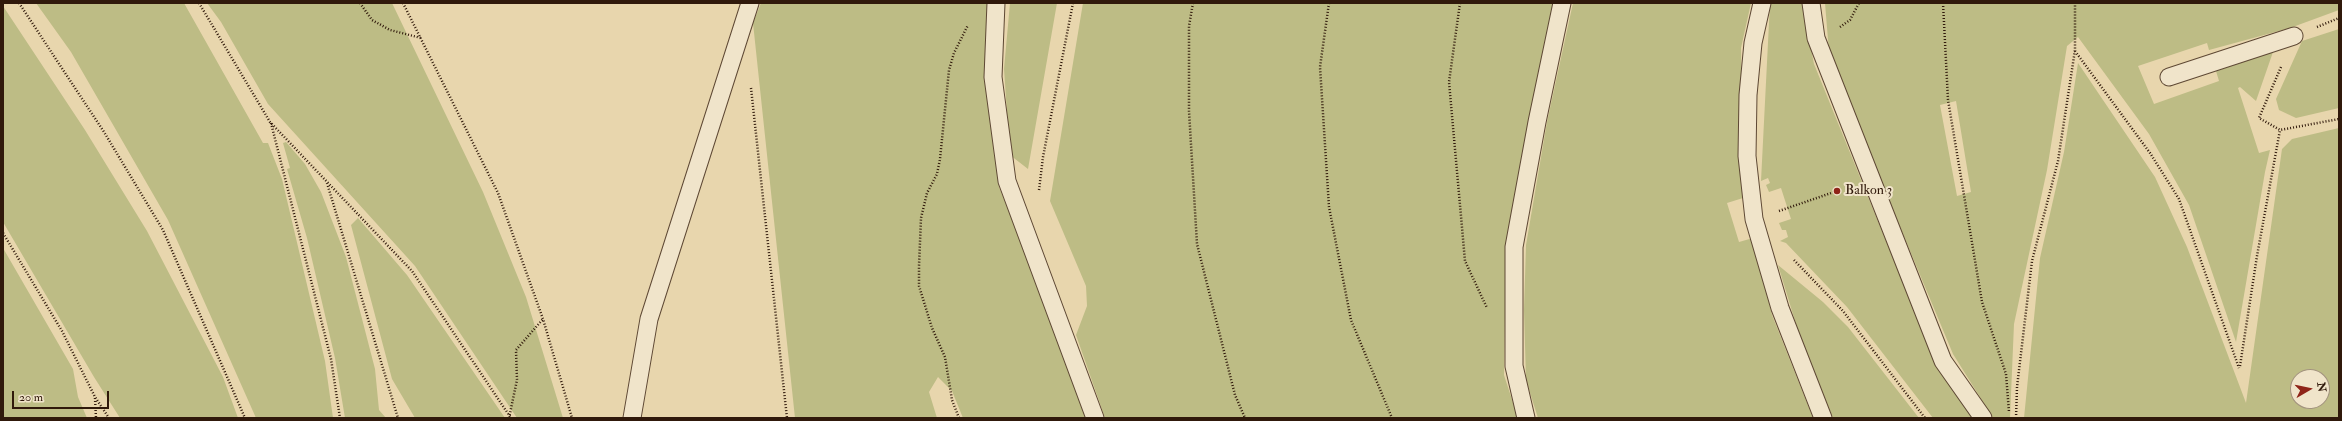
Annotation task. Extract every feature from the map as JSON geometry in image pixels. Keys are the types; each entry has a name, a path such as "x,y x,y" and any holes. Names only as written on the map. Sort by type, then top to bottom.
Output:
{"lane":[{"path":"632,418 649,319 750,3"},
{"path":"996,3 993,78 1007,181 1095,418"},
{"path":"1526,418 1514,366 1514,247 1537,122 1562,3"},
{"path":"1762,3 1753,43 1748,95 1747,156 1754,220 1780,308 1823,418"},
{"path":"1811,3 1816,38 1943,361 1983,418"},
{"path":"2168,77 2294,36"}],"path":[{"path":"19,3 104,132 163,230 245,418"},
{"path":"199,3 270,122 327,180 412,271 510,417"},
{"path":"360,3 372,20 390,30 422,38"},
{"path":"403,3 422,38 498,193 543,319 572,418"},
{"path":"1039,192 1045,150 1073,3"},
{"path":"1193,3 1189,26 1189,111 1197,244 1235,395 1245,418"},
{"path":"1329,3 1320,67 1329,207 1351,320 1392,418"},
{"path":"1460,3 1449,82 1462,230 1465,261 1488,310"},
{"path":"1943,3 1948,100 1982,302 2006,374 2010,418"},
{"path":"2016,418 2017,388 2032,261 2058,161 2075,50 2075,3"},
{"path":"959,418 952,400 945,358 932,328 919,286 919,266 921,218 927,193 937,174 940,159 950,66 954,53 969,23"},
{"path":"2294,36 2259,118 2280,130 2339,119"},
{"path":"2075,50 2150,153 2179,199 2239,368 2256,256 2280,130"},
{"path":"751,82 787,418"},
{"path":"270,122 332,359 340,418"},
{"path":"327,180 398,418"},
{"path":"1776,212 1837,191"},
{"path":"3,233 62,331 95,397 109,418"},
{"path":"1793,260 1844,311 1925,418"},
{"path":"510,417 517,380 516,350 543,319"},
{"path":"95,397 96,418"}],"shaded area":[{"path":"36,3 184,3 263,143 268,143 282,179 325,361 333,418 256,418 168,220 71,52"},
{"path":"207,3 392,3 483,192 526,297 563,418 517,418 415,266 268,104 221,22"},
{"path":"761,3 990,3 986,78 999,187 1043,295 1086,418 963,418 952,391 938,377 929,392 937,418 795,418 753,23"},
{"path":"1010,3 1057,3 1028,169 1010,155 1004,69"},
{"path":"1083,3 1555,3 1520,169 1506,259 1504,375 1518,418 1105,418 1076,335 1087,306 1086,286 1050,201"},
{"path":"1573,3 1751,3 1741,48 1743,198 1727,203 1739,242 1753,238 1772,315 1813,418 1538,418 1526,380 1524,310 1526,245 1547,122"},
{"path":"1770,3 1802,3 1814,64 1935,360 1974,418 1933,418 1847,307 1786,243 1780,241 1788,237 1786,230 1782,230 1779,223 1791,219 1781,188 1769,192 1766,185 1770,183 1768,178 1761,181"},
{"path":"1825,3 2339,3 2339,10 2290,28 2209,50 2207,43 2138,66 2154,104 2219,81 2216,71 2273,52 2256,101 2240,87 2238,88 2259,153 2270,150 2236,342 2189,205 2149,134 2078,37 2067,46 2047,170 2014,324 2010,418 1993,418 1953,354 1829,52","holes":["1956,101 1971,192 1957,196 1940,105"]},
{"path":"3,6 85,130 147,231 223,377 238,418 120,418 94,377 3,222"},
{"path":"2339,29 2339,108 2296,118 2279,110 2276,99 2302,41"},
{"path":"2078,63 2155,177 2187,247 2246,403 2282,149 2292,139 2339,128 2339,418 2024,418 2040,258 2064,152"},
{"path":"286,142 305,164 321,192 346,257 375,369 379,410 386,418 345,418 335,358 307,238 287,169 290,168 283,143"},
{"path":"358,218 407,275 505,418 415,418 392,379 351,225"},
{"path":"3,248 73,369 78,397 87,418 3,418"},
{"path":"1778,265 1823,302 1848,327 1919,418 1833,418 1799,334"}],"place":[{"name":"Balkon 3","path":"1837,191"}]}
